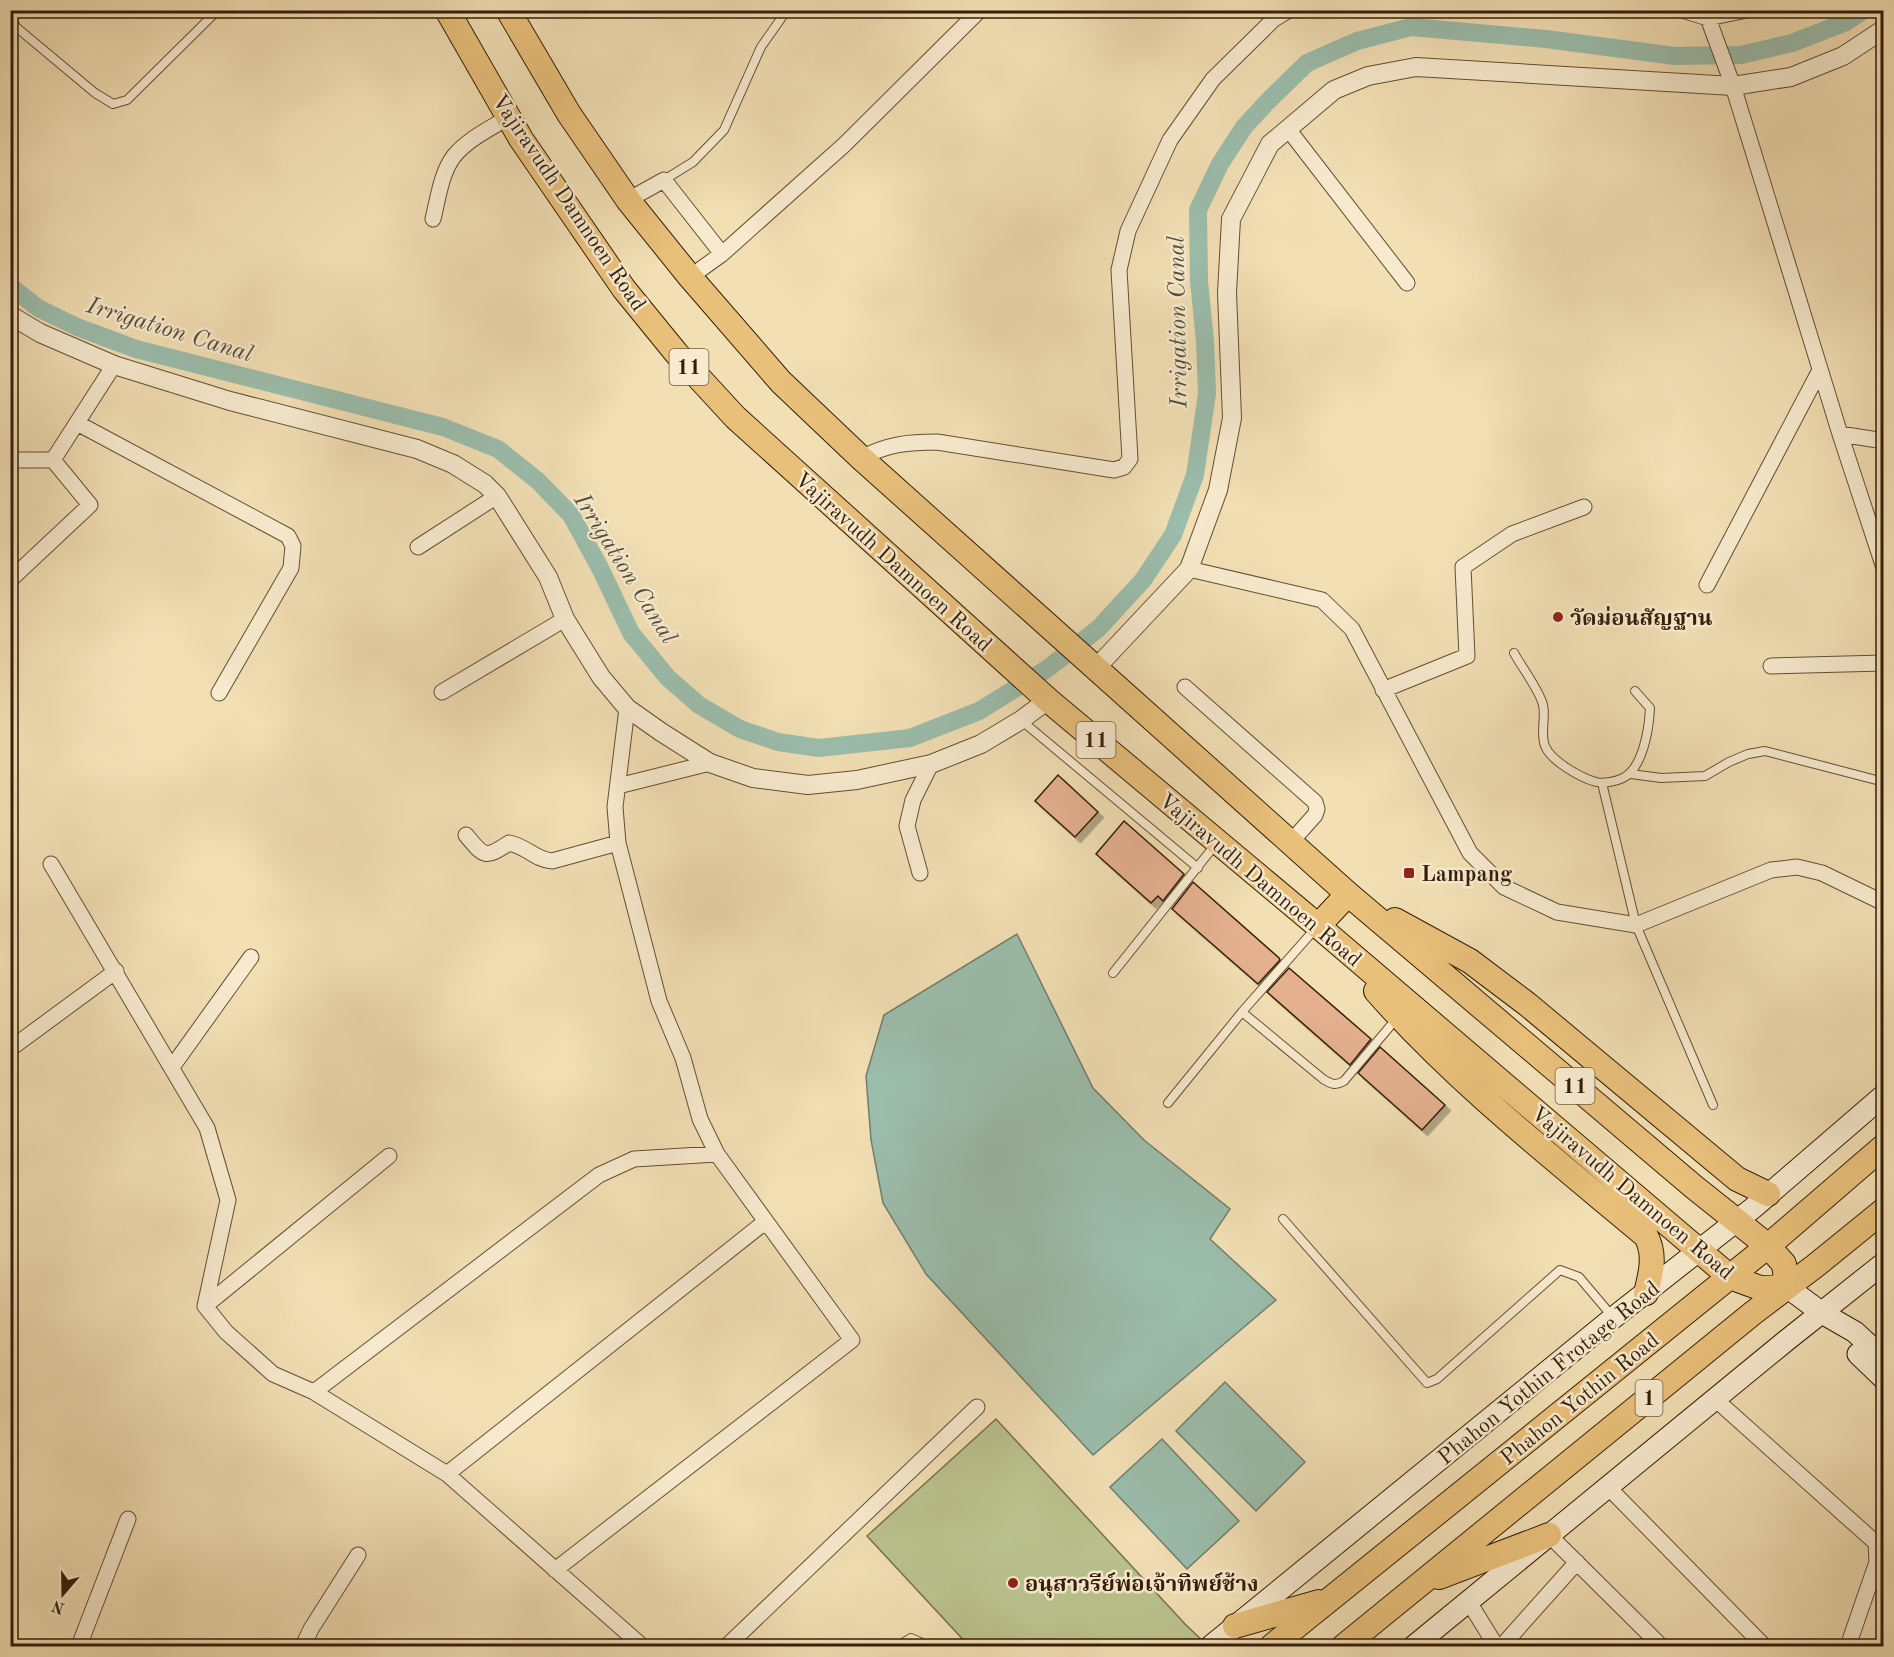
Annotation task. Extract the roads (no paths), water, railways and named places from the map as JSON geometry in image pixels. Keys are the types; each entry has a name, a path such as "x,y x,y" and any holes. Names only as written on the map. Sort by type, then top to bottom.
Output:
{"main road":[{"name":"Vajiravudh Damnoen Road","path":"447,10 521,139 624,289 735,417 1048,700 1318,926 1730,1277 1760,1288 1787,1287 1784,1264 1768,1246 1736,1222 1348,894 861,458 781,382 690,277 628,200 569,114 508,10"},
{"path":"1646,1293 1653,1266 1650,1244 1646,1236 1460,1078 1398,1017 1318,926 1348,894 1470,962 1527,1004 1737,1179 1768,1194"},
{"name":"Phahon Yothin Frotage Road","path":"1211,1647 1613,1318 1736,1222 1884,1095"},
{"name":"Phahon Yothin Road","path":"1272,1647 1768,1246 1884,1146"},
{"name":"Phahon Yothin Road","path":"1344,1647 1753,1312 1884,1210"},
{"name":"1","path":"1414,1647 1884,1263"},
{"path":"1787,1287 1822,1313 1855,1332 1884,1359"},
{"path":"1822,1313 1849,1345 1884,1379"},
{"path":"1418,1585 1549,1535"},
{"path":"1235,1626 1330,1599"}],"street":[{"path":"690,277 722,254 844,145 980,10"},
{"path":"861,458 880,448 909,442 937,442 1114,470 1124,467 1130,459 1119,270 1128,231 1170,140 1213,80 1274,19 1289,10"},
{"path":"1682,10 1706,14 1747,10"},
{"path":"1706,14 1733,86 1840,434 1884,568"},
{"path":"1096,668 1189,569 1218,490 1232,418 1227,293 1231,219 1270,144 1334,90 1368,76 1416,67 1733,86 1791,76 1843,56 1884,29"},
{"path":"433,219 446,171 454,156 468,143 509,117"},
{"path":"1287,129 1407,283"},
{"path":"628,200 663,180 722,254"},
{"path":"13,320 70,347 114,364 230,401 417,449 453,464 485,484 497,496 548,577 565,619 601,677 627,708 710,763 753,778 808,785 857,780 930,764 981,744 1021,720 1048,700"},
{"path":"53,460 114,364"},
{"path":"1707,585 1820,370"},
{"path":"77,423 288,536 293,546 291,568 219,693"},
{"path":"1840,434 1884,441"},
{"path":"10,460 53,460"},
{"path":"10,580 90,505 53,460"},
{"path":"418,547 497,496"},
{"path":"1383,690 1467,656 1463,567 1512,534 1584,507"},
{"path":"1189,569 1322,600 1352,629 1470,853 1504,887 1557,912 1636,926 1771,870 1797,867 1822,873 1884,903"},
{"path":"442,692 565,619"},
{"path":"1771,666 1884,663"},
{"path":"1185,687 1315,802 1317,809 1315,815 1291,842"},
{"path":"555,1570 852,1340 717,1154 700,1119 683,1058 660,1001 618,843 615,807 627,708"},
{"path":"618,786 710,763"},
{"path":"920,873 907,826 913,800 930,764"},
{"path":"466,835 479,852 487,855 493,854 509,843 521,845 543,860 552,861 618,843"},
{"path":"51,864 207,1128 228,1200 205,1306"},
{"path":"172,1067 251,957"},
{"path":"10,1049 116,971"},
{"path":"314,1392 599,1175 634,1159 717,1154"},
{"path":"205,1306 389,1156"},
{"path":"447,1474 765,1222"},
{"path":"205,1306 226,1332 273,1374 314,1392 447,1474 642,1647"},
{"path":"1715,1399 1876,1543 1877,1562 1848,1647"},
{"path":"727,1647 977,1407"},
{"path":"1608,1487 1764,1647"},
{"path":"79,1647 128,1519"},
{"path":"1549,1535 1661,1647"},
{"path":"303,1647 311,1629 357,1555"},
{"path":"1502,1647 1576,1562"},
{"path":"1468,1602 1496,1647"}],"lane":[{"path":"15,10 12,18 16,27 95,93 113,104 127,99 218,10"},
{"path":"663,180 693,162 724,130 761,47 787,10"},
{"path":"1514,652 1543,704 1542,734 1545,747 1555,760 1597,782 1620,780 1631,774 1642,751 1649,727 1650,708 1635,691"},
{"path":"1021,720 1198,868"},
{"path":"1631,774 1662,778 1705,776 1748,754 1765,752 1884,782"},
{"path":"1602,783 1636,926 1713,1105"},
{"path":"1113,973 1218,842"},
{"path":"1168,1103 1242,1012 1318,926"},
{"path":"1242,1012 1323,1078 1338,1085 1344,1081 1398,1017"},
{"path":"1283,1219 1427,1383 1437,1379 1560,1270 1579,1277 1613,1318"},
{"path":"898,1647 910,1638 929,1647"}],"waterway":[{"name":"Irrigation Canal","path":"10,286 38,308 77,327 136,349 443,427 498,449 538,481 571,515 600,568 631,633 668,678 699,705 740,729 778,742 819,748 910,738 979,711 1047,669 1099,628 1143,580 1173,535 1195,475 1207,394 1199,281 1198,210 1220,164 1244,127 1307,63 1357,41 1411,27 1546,39 1675,56 1741,55 1792,43 1846,22 1864,10"}],"place":[{"name":"วัดม่อนสัญฐาน","path":"1558,617"},
{"name":"Lampang","path":"1409,873"},
{"name":"อนุสาวรีย์พ่อเจ้าทิพย์ช้าง","path":"1013,1583"}]}
